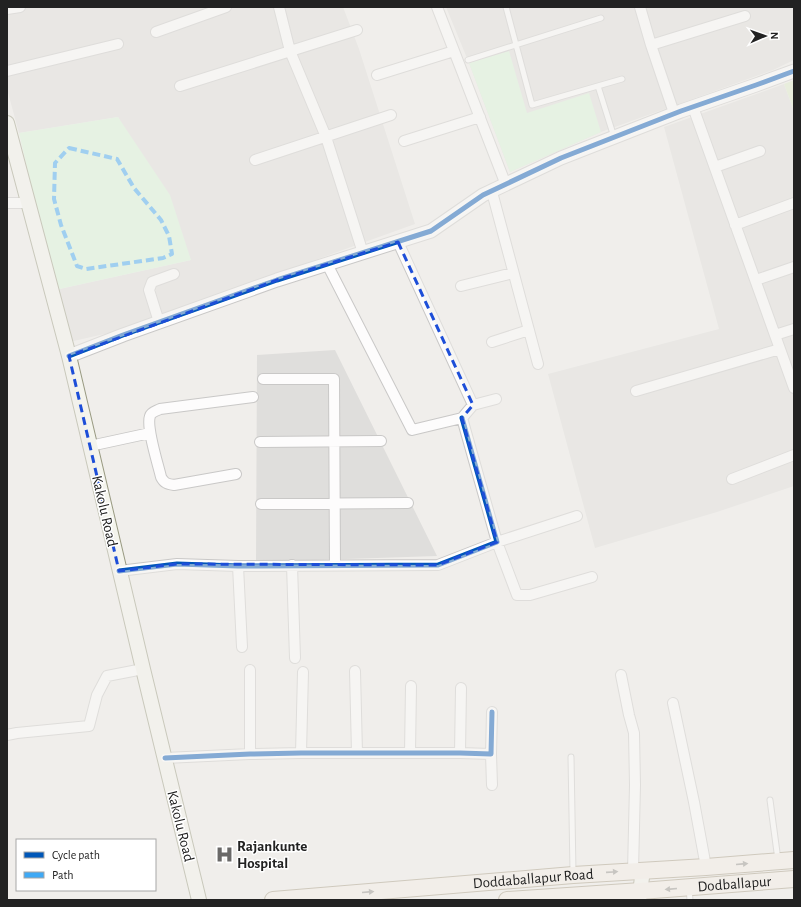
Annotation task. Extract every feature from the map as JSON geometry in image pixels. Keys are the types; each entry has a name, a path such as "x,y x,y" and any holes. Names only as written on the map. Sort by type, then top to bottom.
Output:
{"main road":[{"name":"Kakolu Road","path":"7,123 69,356 199,900"},
{"name":"Doddaballapur Road","path":"273,900 573,875 794,860"},
{"path":"638,871 640,896"},
{"path":"573,875 577,898"},
{"name":"Dodballapur","path":"507,900 690,894 794,879"}],"street":[{"path":"7,9 20,7"},
{"path":"156,32 226,7"},
{"path":"279,7 290,51 326,137 363,253"},
{"path":"437,7 506,185"},
{"path":"640,7 674,113"},
{"path":"651,45 745,16"},
{"path":"180,86 357,30"},
{"path":"7,71 118,44"},
{"path":"377,75 454,51"},
{"path":"69,356 276,280 431,231 484,195 561,158 674,113 794,71"},
{"path":"693,106 794,388"},
{"path":"255,160 392,115"},
{"path":"404,141 480,117"},
{"path":"715,167 760,151"},
{"path":"492,192 538,364"},
{"path":"7,203 28,203"},
{"path":"735,224 794,203"},
{"path":"398,242 473,405"},
{"path":"327,264 412,430 462,418 473,405 496,399"},
{"path":"756,280 794,267"},
{"path":"461,286 513,273"},
{"path":"159,322 149,290 152,282 174,274"},
{"path":"775,335 794,329"},
{"path":"492,342 529,330"},
{"path":"636,391 780,349"},
{"path":"263,379 334,379 335,565"},
{"path":"236,474 168,485 161,477 150,433 150,415 154,411 160,409 253,397"},
{"path":"462,418 497,542 517,596 530,595 592,577"},
{"path":"90,446 150,433"},
{"path":"260,442 381,441"},
{"path":"732,478 794,455"},
{"path":"261,504 408,503"},
{"path":"120,571 177,564 238,566 438,565 497,542 577,516"},
{"path":"238,566 242,647"},
{"path":"292,566 295,658"},
{"path":"7,735 89,726 97,695 107,676 143,669"},
{"path":"250,670 250,754"},
{"path":"355,671 357,753"},
{"path":"301,753 303,672"},
{"path":"621,675 634,733 638,871"},
{"path":"410,753 411,686"},
{"path":"460,753 461,688"},
{"path":"673,703 706,867"},
{"path":"492,712 492,785"},
{"path":"165,758 301,753 491,754"}],"lane":[{"path":"506,7 532,105 622,79"},
{"path":"468,60 601,18"},
{"path":"598,86 614,137"},
{"path":"571,757 573,875"},
{"path":"770,800 778,861"}],"highlighted area":[{"path":"398,242 473,405 462,418 497,542 438,565 177,564 119,571 69,356 277,280"}],"shaded area":[{"path":"7,7 343,7 359,49 415,224 118,331 69,342 55,290 191,260 118,117 19,133 7,89"},
{"path":"446,7 794,7 794,60 773,70 601,132 510,172"},
{"path":"784,84 794,111 794,486 717,512 595,548 548,374 719,329 664,127"},
{"path":"335,350 437,556 256,562 257,355"}],"green space":[{"path":"509,51 527,113 589,93 601,132 510,172 469,63"},
{"path":"794,80 794,111 784,84"},
{"path":"118,117 170,195 191,260 55,290 19,133"}],"marked path":[{"path":"69,148 117,159 134,188 161,220 169,236 172,254 163,258 86,269 77,266 61,225 54,199 55,163 69,148"}],"cycle path":[{"path":"69,356 277,280 431,231 483,195 561,158 681,111 794,71"},
{"path":"119,571 177,564 238,566 438,565 497,542 462,418"},
{"path":"165,758 301,753 491,754 492,712"}],"place":[{"name":"Rajankunte Hospital","path":"224,855"}]}
